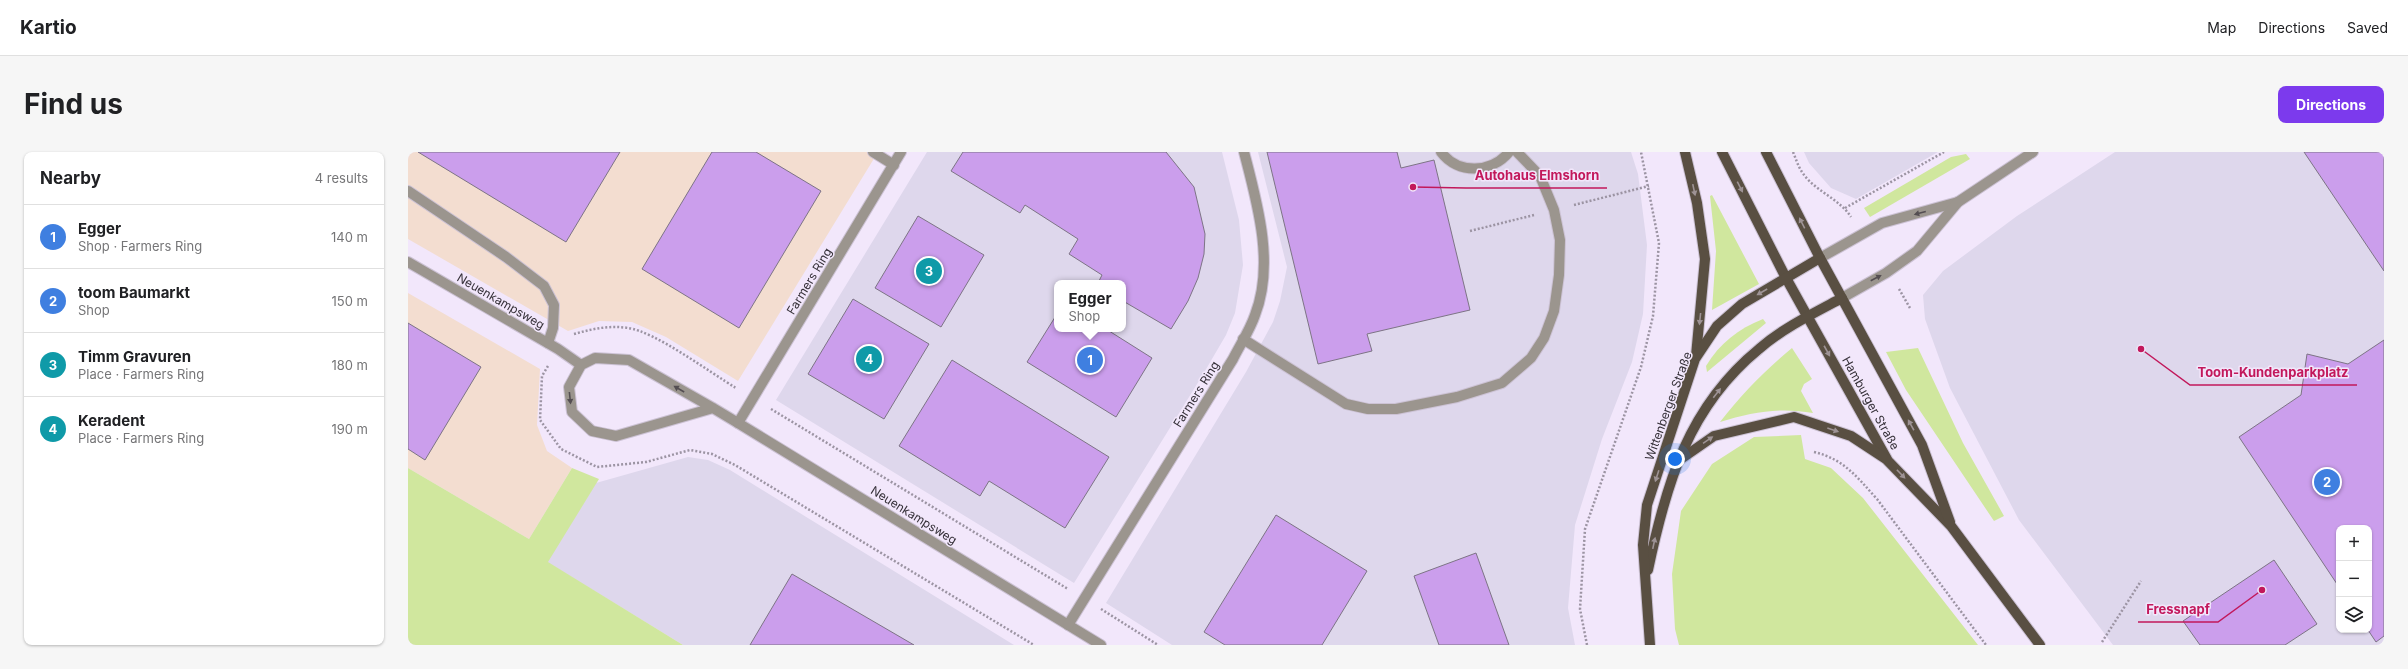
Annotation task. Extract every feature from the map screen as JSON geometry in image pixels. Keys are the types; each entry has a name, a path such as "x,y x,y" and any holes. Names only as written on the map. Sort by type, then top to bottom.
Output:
{"main road":[{"path":"1685,152 1697,203 1705,258 1696,359"},
{"path":"1722,152 1786,278"},
{"path":"1766,152 1842,298"},
{"name":"Wittenberger Straße","path":"1650,645 1643,545 1647,505 1696,359 1717,326 1742,304 1820,258"},
{"name":"Hamburger Straße","path":"1786,278 1888,461 1951,526 2040,645"},
{"name":"Wittenberger Straße","path":"1646,582 1661,509 1676,462 1699,416 1731,374 1759,348 1808,317 1842,298"},
{"name":"Hamburger Straße","path":"1842,298 1922,445 1951,526"},
{"path":"1676,462 1714,436 1794,417 1851,436 1888,461"}],"street":[{"path":"873,152 894,165"},
{"name":"Farmers Ring","path":"738,423 901,152"},
{"name":"Farmers Ring","path":"1068,625 1233,359 1256,314 1265,268 1258,208 1244,152"},
{"path":"1442,152 1455,164 1471,169 1487,168 1502,160 1509,152"},
{"path":"1243,339 1346,404 1368,409 1396,410 1457,396 1502,382 1531,358 1544,338 1554,311 1559,275 1560,240 1554,210 1540,176 1517,152"},
{"path":"1842,298 1886,273 1917,251 1958,202 2033,152"},
{"path":"408,192 506,257 544,286 554,305 553,328 548,343"},
{"path":"1820,258 1882,223 1958,202"},
{"name":"Neuenkampsweg","path":"408,262 548,343 581,365 595,358 629,360 738,423 1101,645"},
{"path":"581,365 569,387 572,412 592,431 616,436 713,408"}],"path":[{"path":"1587,645 1580,608 1585,529 1641,367 1653,316 1659,244 1641,152"},
{"path":"1793,152 1802,173 1821,191 1845,208 1944,152"},
{"path":"1814,452 1832,456 1857,476 1877,499 1986,645"},
{"path":"2102,642 2140,581"}],"shaded area":[{"path":"408,152 878,152 738,381 666,337 632,322 599,321 568,331 408,239"},
{"path":"927,152 1222,152 1239,220 1243,265 1235,313 1226,335 1202,376 1074,583 776,400"},
{"path":"1258,152 1631,152 1638,174 1647,245 1643,314 1632,362 1602,439 1575,525 1568,608 1575,645 1172,645 1106,603 1246,372 1273,322 1280,301 1287,267"},
{"path":"1804,152 1938,152 1856,199 1831,188 1809,163"},
{"path":"2115,152 2384,152 2384,645 2113,645 2019,520 1950,388 1925,319 1923,295 1943,271 2017,216"},
{"path":"408,293 540,369 537,425 547,451 572,468 529,539 408,468"},
{"path":"688,457 708,460 730,470 1014,645 683,645 547,562 596,483"}],"green space":[{"path":"1966,154 1970,159 1870,217 1864,208 1951,157"},
{"path":"1712,195 1759,284 1712,310 1716,251 1710,196"},
{"path":"1763,319 1766,323 1707,372 1706,366 1717,350 1738,332"},
{"path":"1792,348 1812,379 1804,384 1801,391 1813,413 1789,410 1755,413 1720,422 1754,383"},
{"path":"1918,348 1963,443 2004,516 1994,521 1906,390 1886,352"},
{"path":"1801,435 1805,459 1831,468 1863,498 1978,645 1679,645 1675,629 1672,574 1681,511 1712,464 1754,437"},
{"path":"408,468 529,539 572,468 599,479 548,562 683,645 408,645"}],"building":[{"path":"418,152 620,152 566,242"},
{"path":"712,152 756,152 821,191 739,328 642,269"},
{"path":"963,152 1166,152 1194,187 1205,234 1204,254 1198,278 1188,301 1171,329 1126,303 1126,280 1100,280 1102,275 1069,254 1078,239 1025,205 1020,213 951,171"},
{"path":"1267,152 1397,152 1401,168 1434,160 1470,310 1367,334 1372,351 1318,364"},
{"path":"2304,152 2384,152 2384,271"},
{"path":"918,216 984,255 941,327 875,288"},
{"path":"853,299 929,344 884,419 808,374"},
{"path":"1054,319 1054,332 1111,332 1152,358 1116,417 1027,362"},
{"path":"408,323 481,367 425,460 408,449"},
{"path":"2384,340 2384,636 2376,642 2370,633 2372,633 2372,525 2336,525 2336,582 2239,437 2301,395 2307,354 2348,364"},
{"path":"952,360 1109,457 1065,528 989,481 980,496 899,446"},
{"path":"1276,515 1367,571 1322,645 1225,645 1204,632"},
{"path":"1476,553 1509,645 1439,645 1414,576"},
{"path":"2274,560 2317,624 2285,645 2200,645 2183,621"},
{"path":"792,574 914,645 750,645"}],"place":[{"name":"Autohaus Elmshorn","path":"1413,187"},
{"name":"Timm Gravuren","path":"929,271"},
{"name":"Toom-Kundenparkplatz","path":"2141,349"},
{"name":"Keradent","path":"869,359"},
{"name":"Egger","path":"1090,360"},
{"name":"toom Baumarkt","path":"2327,482"},
{"name":"Fressnapf","path":"2262,590"}]}
